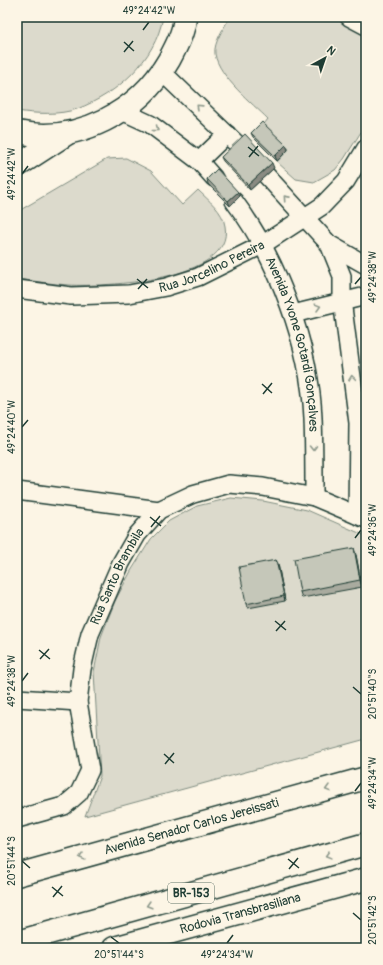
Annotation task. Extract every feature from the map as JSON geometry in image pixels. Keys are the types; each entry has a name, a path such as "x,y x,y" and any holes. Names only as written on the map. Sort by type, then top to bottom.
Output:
{"main road":[{"path":"17,166 70,133 97,124 122,111 144,94 162,72 176,48 185,18"},
{"path":"17,132 30,135 70,133"},
{"name":"Avenida Senador Carlos Jereissati","path":"17,875 366,778"},
{"name":"BR-153","path":"17,942 366,844"},
{"name":"Rodovia Transbrasiliana","path":"114,948 366,879"}],"street":[{"path":"349,17 366,26"},
{"path":"162,72 239,146"},
{"path":"122,111 150,124 199,161 214,178"},
{"path":"199,161 227,134"},
{"name":"Rua Jorcelino Pereira","path":"17,289 71,296 129,294 166,287 198,277 262,245 322,206 346,182 366,148"},
{"path":"266,175 329,244 366,265"},
{"name":"Avenida Yvone Gotardi Gonçalves","path":"234,201 250,222 293,314 306,366 313,417 314,497"},
{"path":"329,244 342,276 342,300 358,423 361,517"},
{"path":"293,314 342,300 366,296"},
{"name":"Rua Santo Brambila","path":"17,819 64,806 79,793 90,770 78,702 82,669 90,634 105,598 137,535 159,510 192,494 229,484 262,487 314,497 361,517"},
{"path":"17,491 159,510"},
{"path":"17,698 78,702"}],"shaded area":[{"path":"17,17 163,17 159,33 152,48 132,74 120,85 92,103 77,109 63,112 32,113 17,111"},
{"path":"230,17 333,17 366,35 366,124 344,159 335,170 314,182 296,179 277,162 289,149 264,124 268,119 229,80 218,63 215,54 216,45 220,35"},
{"path":"126,158 151,171 182,205 198,190 214,206 221,215 225,226 223,244 210,259 189,269 164,277 136,282 69,285 17,279 17,212 107,159"},
{"path":"231,498 263,501 307,510 366,536 366,739 85,816 100,776 94,672 101,637 115,601 131,571 151,539 169,521 197,506"}],"building":[{"path":"262,122 286,145 275,156 251,133"},
{"path":"245,134 272,163 248,185 221,157"},
{"path":"217,169 238,192 228,201 207,179"},
{"path":"354,548 360,580 300,592 294,559"},
{"path":"276,560 284,596 246,604 239,567"}]}
